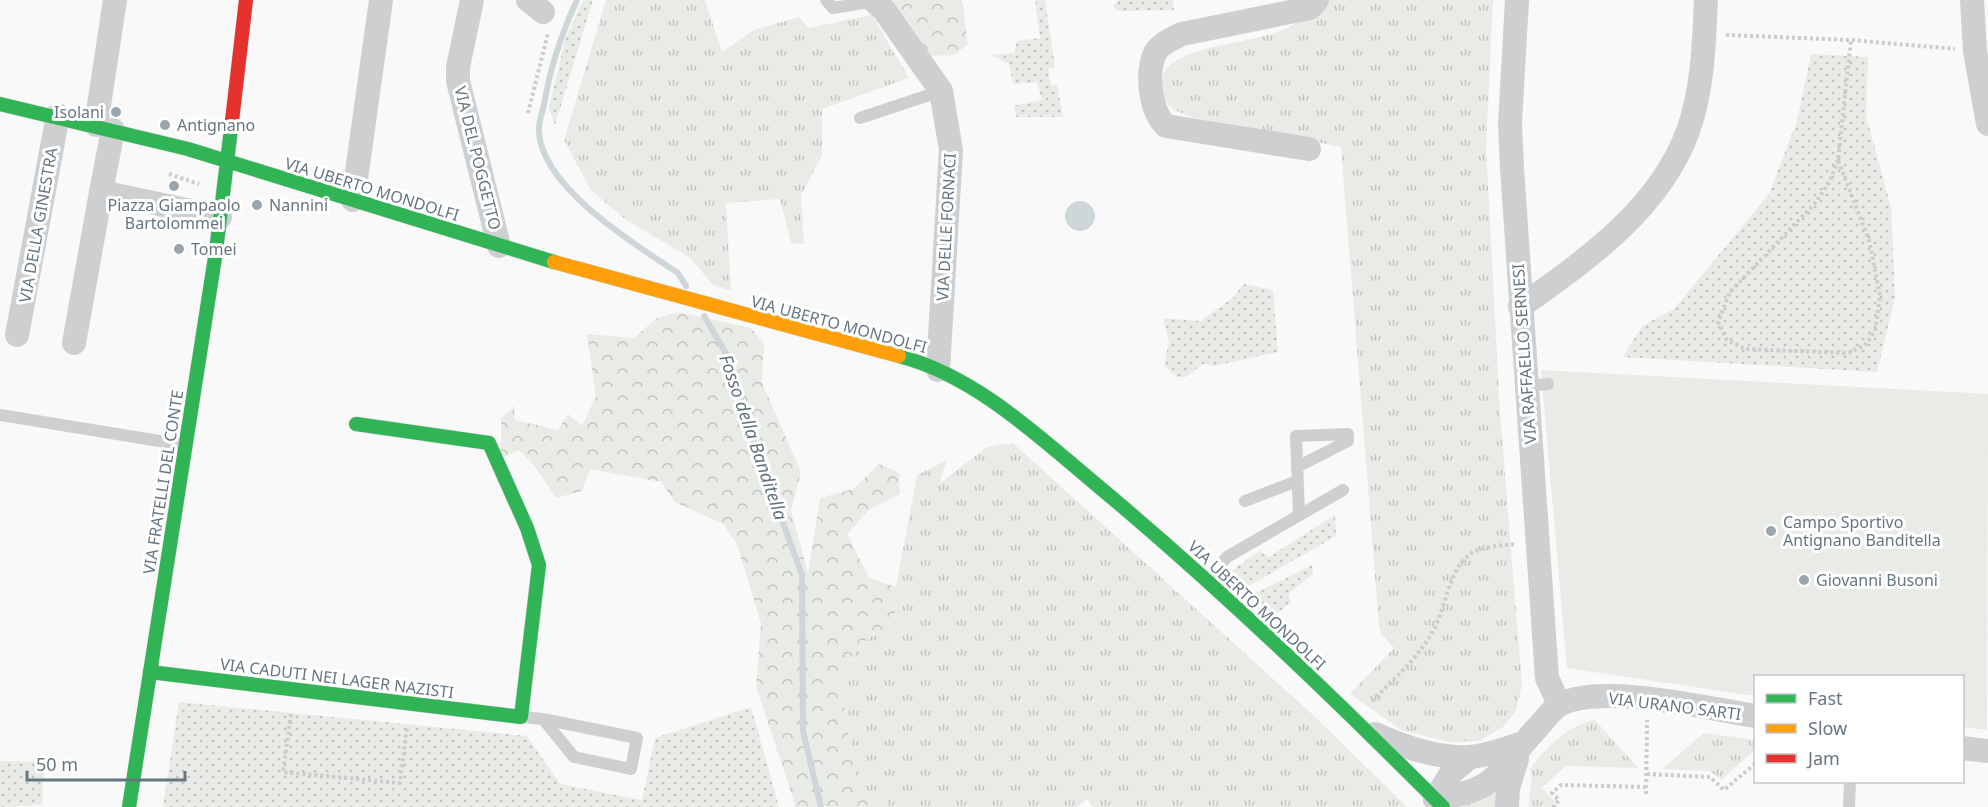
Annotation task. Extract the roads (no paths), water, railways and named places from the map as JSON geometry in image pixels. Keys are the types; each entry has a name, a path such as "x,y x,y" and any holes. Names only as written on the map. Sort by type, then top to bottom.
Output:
{"main road":[{"name":"VIA FRATELLI DEL CONTE","path":"129,807 220,217 246,0"},
{"path":"0,104 58,115 226,162"},
{"name":"VIA UBERTO MONDOLFI","path":"226,162 505,247 740,314 908,358 938,370 994,404 1208,580 1365,716 1439,803"},
{"path":"356,424 489,443 523,518 539,565 521,717"},
{"name":"VIA CADUTI NEI LAGER NAZISTI","path":"150,672 521,717"}],"street":[{"path":"74,343 101,192 115,0"},
{"path":"353,200 381,0"},
{"name":"VIA DEL POGGETTO","path":"472,0 458,67 458,81 505,247"},
{"path":"1309,149 1166,126 1153,107 1151,80 1155,53 1166,42 1182,34 1310,8 1317,0"},
{"name":"VIA RAFFAELLO SERNESI","path":"1516,0 1510,123 1520,307 1537,385 1547,678 1559,704"},
{"path":"1520,307 1626,224 1662,180 1680,147 1692,117 1701,75 1706,0"},
{"path":"1972,0 1976,51 1988,124"},
{"name":"VIA DELLE FORNACI","path":"874,1 884,10 941,92 951,150 938,370"},
{"name":"VIA DELLA GINESTRA","path":"17,335 58,115"},
{"path":"101,192 220,217"},
{"name":"VIA URANO SARTI","path":"1559,704 1594,696 1619,696 1754,716"},
{"path":"1439,803 1484,787 1497,777 1523,743 1559,704"},
{"path":"1365,716 1414,748 1470,757 1523,743"},
{"path":"1507,807 1511,775 1523,743"},
{"path":"1964,748 1988,752"},
{"path":"1439,803 1452,772 1470,757"}],"lane":[{"path":"826,0 833,8 874,1"},
{"path":"860,118 941,92"},
{"path":"0,415 185,445"},
{"path":"1297,467 1299,516"},
{"path":"1245,501 1297,481"},
{"path":"1208,580 1227,557 1343,490"},
{"name":"VIA CADUTI NEI LAGER NAZISTI","path":"521,717 543,719 638,738 631,769 574,757 543,719"},
{"path":"1849,807 1850,783"}],"waterway":[{"name":"Fosso della Banditella","path":"577,0 557,51 540,118 539,132 544,153 556,174 573,194 616,231 678,273 686,286"},
{"name":"Fosso della Banditella","path":"704,316 727,355 757,451 802,575 803,731 821,807"}],"place":[{"name":"Isolani","path":"116,112"},
{"name":"Antignano","path":"165,125"},
{"name":"Piazza Giampaolo Bartolommei","path":"174,186"},
{"name":"Nannini","path":"257,205"},
{"name":"Tomei","path":"179,249"},
{"name":"Campo Sportivo Antignano Banditella","path":"1771,531"},
{"name":"Giovanni Busoni","path":"1804,580"}]}
